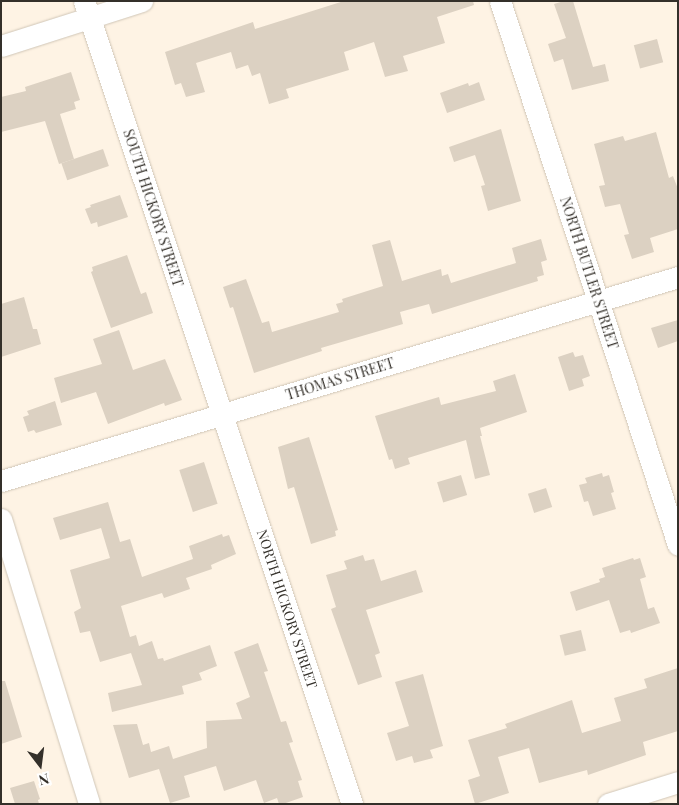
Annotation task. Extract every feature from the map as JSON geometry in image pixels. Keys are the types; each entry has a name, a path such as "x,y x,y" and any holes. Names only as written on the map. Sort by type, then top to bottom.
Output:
{"street":[{"path":"1,46 87,9 142,1"},
{"name":"NORTH BUTLER STREET","path":"500,1 678,545"},
{"name":"SOUTH HICKORY STREET","path":"87,9 222,415"},
{"name":"THOMAS STREET","path":"1,481 678,277"},
{"name":"NORTH HICKORY STREET","path":"222,415 352,804"},
{"path":"1,519 89,804"},
{"path":"608,804 678,782"}],"building":[{"path":"344,1 473,1 474,5 437,17 445,43 403,56 408,71 385,77 374,42 344,52 349,70 286,89 289,98 269,104 260,73 252,76 248,65 236,69 231,52 196,63 205,92 186,97 181,83 175,85 165,52 253,22 255,29"},
{"path":"573,1 593,67 605,64 609,81 572,90 563,59 554,62 548,44 566,38 554,4"},
{"path":"657,39 663,62 640,68 634,45"},
{"path":"71,72 80,100 74,102 76,109 60,114 74,159 59,164 45,121 1,132 1,97 26,91 25,87"},
{"path":"479,82 485,100 447,113 440,93 468,83 469,86"},
{"path":"501,129 521,201 488,211 481,186 485,185 475,155 454,162 449,147"},
{"path":"656,132 669,178 673,176 678,189 678,229 650,238 654,252 632,259 624,235 629,234 620,204 605,207 599,186 605,185 594,144 623,136 625,141"},
{"path":"103,149 109,166 67,180 61,163"},
{"path":"120,195 128,217 98,227 97,222 91,224 85,209 91,207 90,205"},
{"path":"541,239 547,260 541,262 544,275 537,277 538,281 432,314 429,304 400,312 403,324 321,348 322,351 254,373 233,307 230,308 223,287 246,279 262,323 269,321 272,332 339,312 336,304 343,302 342,299 383,286 372,245 390,240 402,281 441,269 442,276 448,274 451,283 516,263 512,248"},
{"path":"127,255 141,294 146,292 153,313 111,328 91,272 93,271 92,267"},
{"path":"24,297 33,329 37,329 41,344 1,357 1,304"},
{"path":"678,320 678,341 658,348 651,328"},
{"path":"119,330 133,370 165,359 182,400 165,406 164,403 108,424 96,392 61,403 54,378 102,364 93,339"},
{"path":"573,352 575,357 583,355 590,376 582,379 584,386 569,391 558,357"},
{"path":"515,374 527,412 480,428 482,436 480,436 490,475 475,479 466,440 408,458 410,464 395,469 392,459 389,460 375,416 439,397 441,405 496,391 493,381"},
{"path":"55,401 62,425 36,433 34,430 28,432 23,417 29,415 27,411"},
{"path":"309,437 338,530 335,531 336,536 311,544 294,487 288,489 278,447"},
{"path":"204,462 218,504 193,512 179,470"},
{"path":"602,473 603,477 609,475 614,492 611,493 616,509 593,516 588,501 584,502 579,485 587,483 585,478"},
{"path":"461,475 467,495 443,502 437,482"},
{"path":"546,488 552,507 534,513 528,494"},
{"path":"108,502 120,542 130,539 142,577 193,559 189,546 222,534 223,537 229,535 236,554 211,565 212,569 186,578 190,589 164,598 162,593 121,606 130,637 136,635 139,646 152,641 158,659 163,658 164,661 210,645 217,666 199,673 202,680 182,686 184,694 112,712 108,693 142,685 131,653 100,662 90,631 80,633 74,612 81,608 70,570 110,558 101,528 60,540 53,518"},
{"path":"363,555 365,561 374,559 381,581 416,570 423,592 366,610 380,653 375,655 382,677 358,685 331,609 336,607 326,575 347,569 344,561"},
{"path":"633,558 634,560 640,558 646,577 640,579 648,609 654,607 660,623 631,633 630,630 620,633 609,600 576,611 570,592 600,582 599,579 605,577 602,568"},
{"path":"581,630 586,650 565,656 560,635"},
{"path":"258,643 268,671 264,672 281,722 286,721 293,742 289,743 302,780 298,781 303,797 283,804 279,804 277,798 264,803 256,780 224,791 216,766 184,776 190,797 170,803 159,769 129,778 113,725 137,724 143,745 149,743 151,752 169,746 173,759 207,748 206,721 242,719 236,703 250,697 234,652"},
{"path":"678,668 678,731 643,742 646,755 588,775 587,770 539,783 529,748 498,757 509,793 475,804 468,780 480,776 468,740 507,728 505,724 572,700 582,733 621,721 614,698 647,688 644,679"},
{"path":"423,674 443,746 430,750 433,758 414,763 412,756 396,761 387,733 409,726 395,682"},
{"path":"1,681 5,681 22,737 1,744"},
{"path":"34,781 40,799 38,800 39,804 15,804 10,788"}]}
